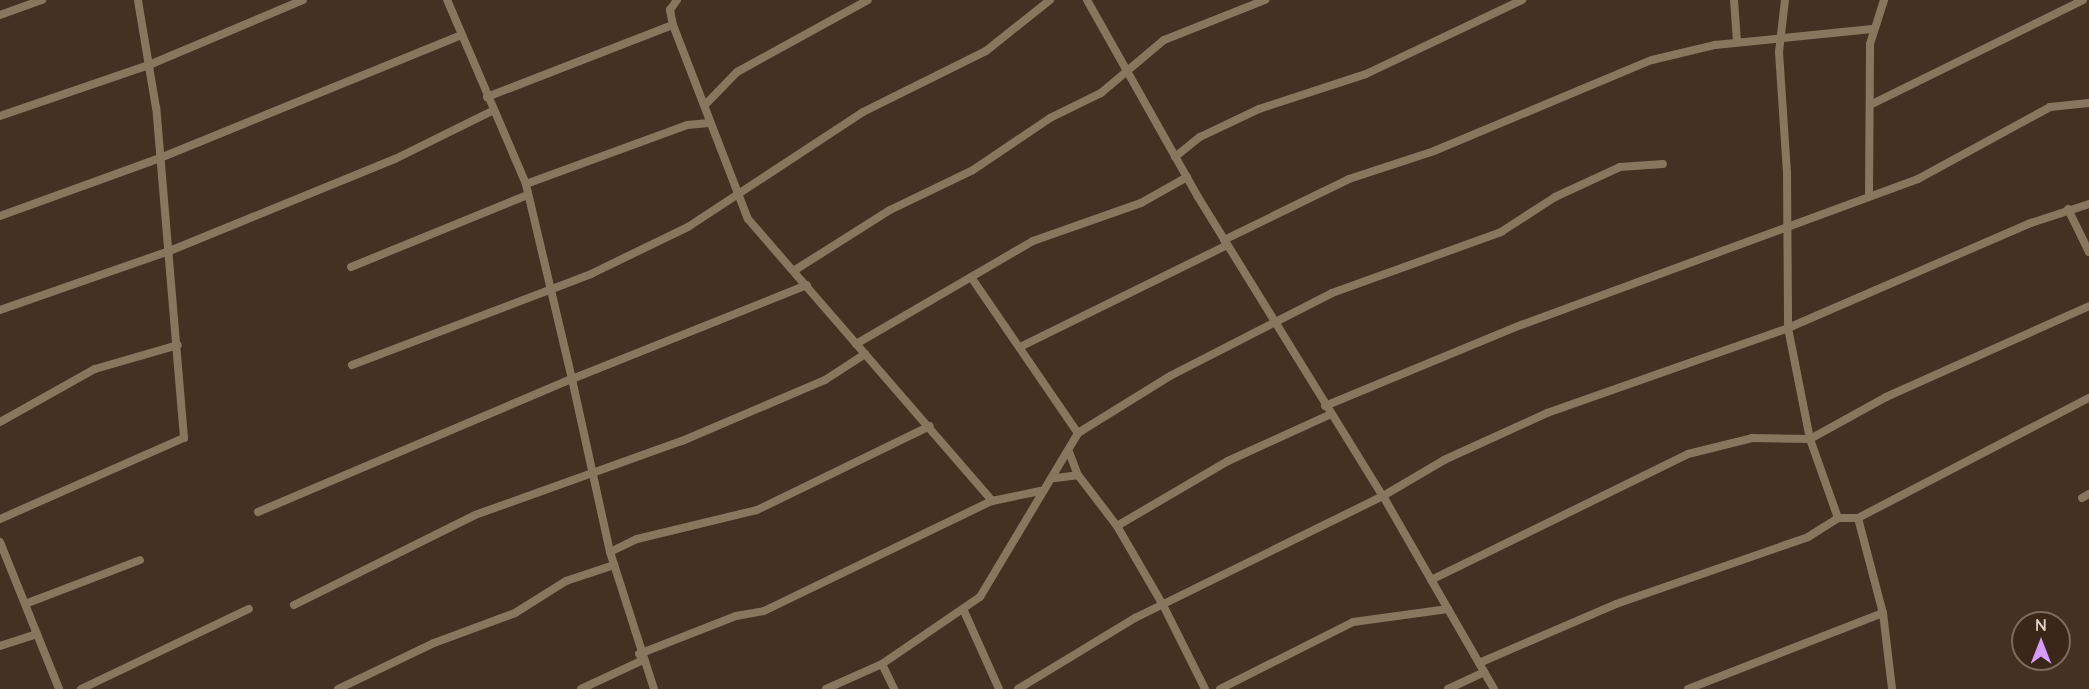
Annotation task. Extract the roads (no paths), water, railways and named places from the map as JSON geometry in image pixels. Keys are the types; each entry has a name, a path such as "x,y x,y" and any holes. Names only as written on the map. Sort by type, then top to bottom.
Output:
{"street":[{"path":"0,15 42,0"},
{"path":"0,519 184,438 178,345 167,252 160,158 149,65 138,0"},
{"path":"0,116 149,65 303,0"},
{"path":"447,0 459,36 526,184 525,196 553,288 610,552 640,658 654,689"},
{"path":"677,0 670,10 673,25 705,105 709,123 738,194 758,234 795,270 992,501"},
{"path":"705,105 737,72 868,0"},
{"path":"352,365 411,340 446,334 688,227 863,112 986,51 1050,0"},
{"path":"1087,0 1186,177 1383,496 1494,689"},
{"path":"795,270 909,199 973,170 1050,118 1101,93 1126,69 1164,40 1265,0"},
{"path":"1175,157 1200,137 1259,109 1366,75 1522,0"},
{"path":"1734,0 1737,42"},
{"path":"1785,0 1781,35 1788,226 1788,328 1810,439 1838,519"},
{"path":"1869,194 1872,29 1884,0"},
{"path":"1872,104 2083,0"},
{"path":"488,97 673,25"},
{"path":"1020,347 1349,179 1434,151 1584,86 1679,52 1781,35 1872,29"},
{"path":"0,216 160,158 459,36"},
{"path":"1117,526 1228,461 1328,410 1521,325 1869,194 1918,179 2050,108 2089,103"},
{"path":"0,310 167,252 395,159 494,110"},
{"path":"526,184 687,125 709,123"},
{"path":"581,689 640,658 736,616 764,612 992,501 1040,491 1055,478 1078,433 1170,376 1274,322 1371,277 1501,232 1555,197 1620,167 1663,164"},
{"path":"856,344 1048,234 1141,203 1186,177"},
{"path":"351,267 525,196"},
{"path":"1018,689 1163,605 1383,496 1443,460 1547,413 1788,328 2068,209 2089,204"},
{"path":"2068,209 2089,252"},
{"path":"971,277 1078,433"},
{"path":"258,512 467,419 807,285"},
{"path":"1431,580 1689,454 1752,438 1810,439 1886,397 2089,306"},
{"path":"0,422 95,369 178,345"},
{"path":"294,605 475,515 593,473 825,380 865,354"},
{"path":"1479,663 1616,604 1808,537 1838,519 1858,518 2089,398"},
{"path":"610,552 637,539 757,510 930,426"},
{"path":"1069,452 1078,475 1117,526 1163,605 1205,689"},
{"path":"1055,478 1078,475"},
{"path":"826,689 882,664 964,611 980,597 1039,502 1040,491"},
{"path":"1858,518 1882,613 1892,689"},
{"path":"0,542 4,564 25,604 34,635 59,689"},
{"path":"25,604 140,560"},
{"path":"338,689 434,643 515,613 566,581 614,565"},
{"path":"81,689 249,609"},
{"path":"1220,689 1353,622 1390,613 1448,609"},
{"path":"964,611 999,689"},
{"path":"1688,689 1882,613"},
{"path":"0,646 34,635"},
{"path":"882,664 894,689"},
{"path":"1448,689 1484,672"}]}
